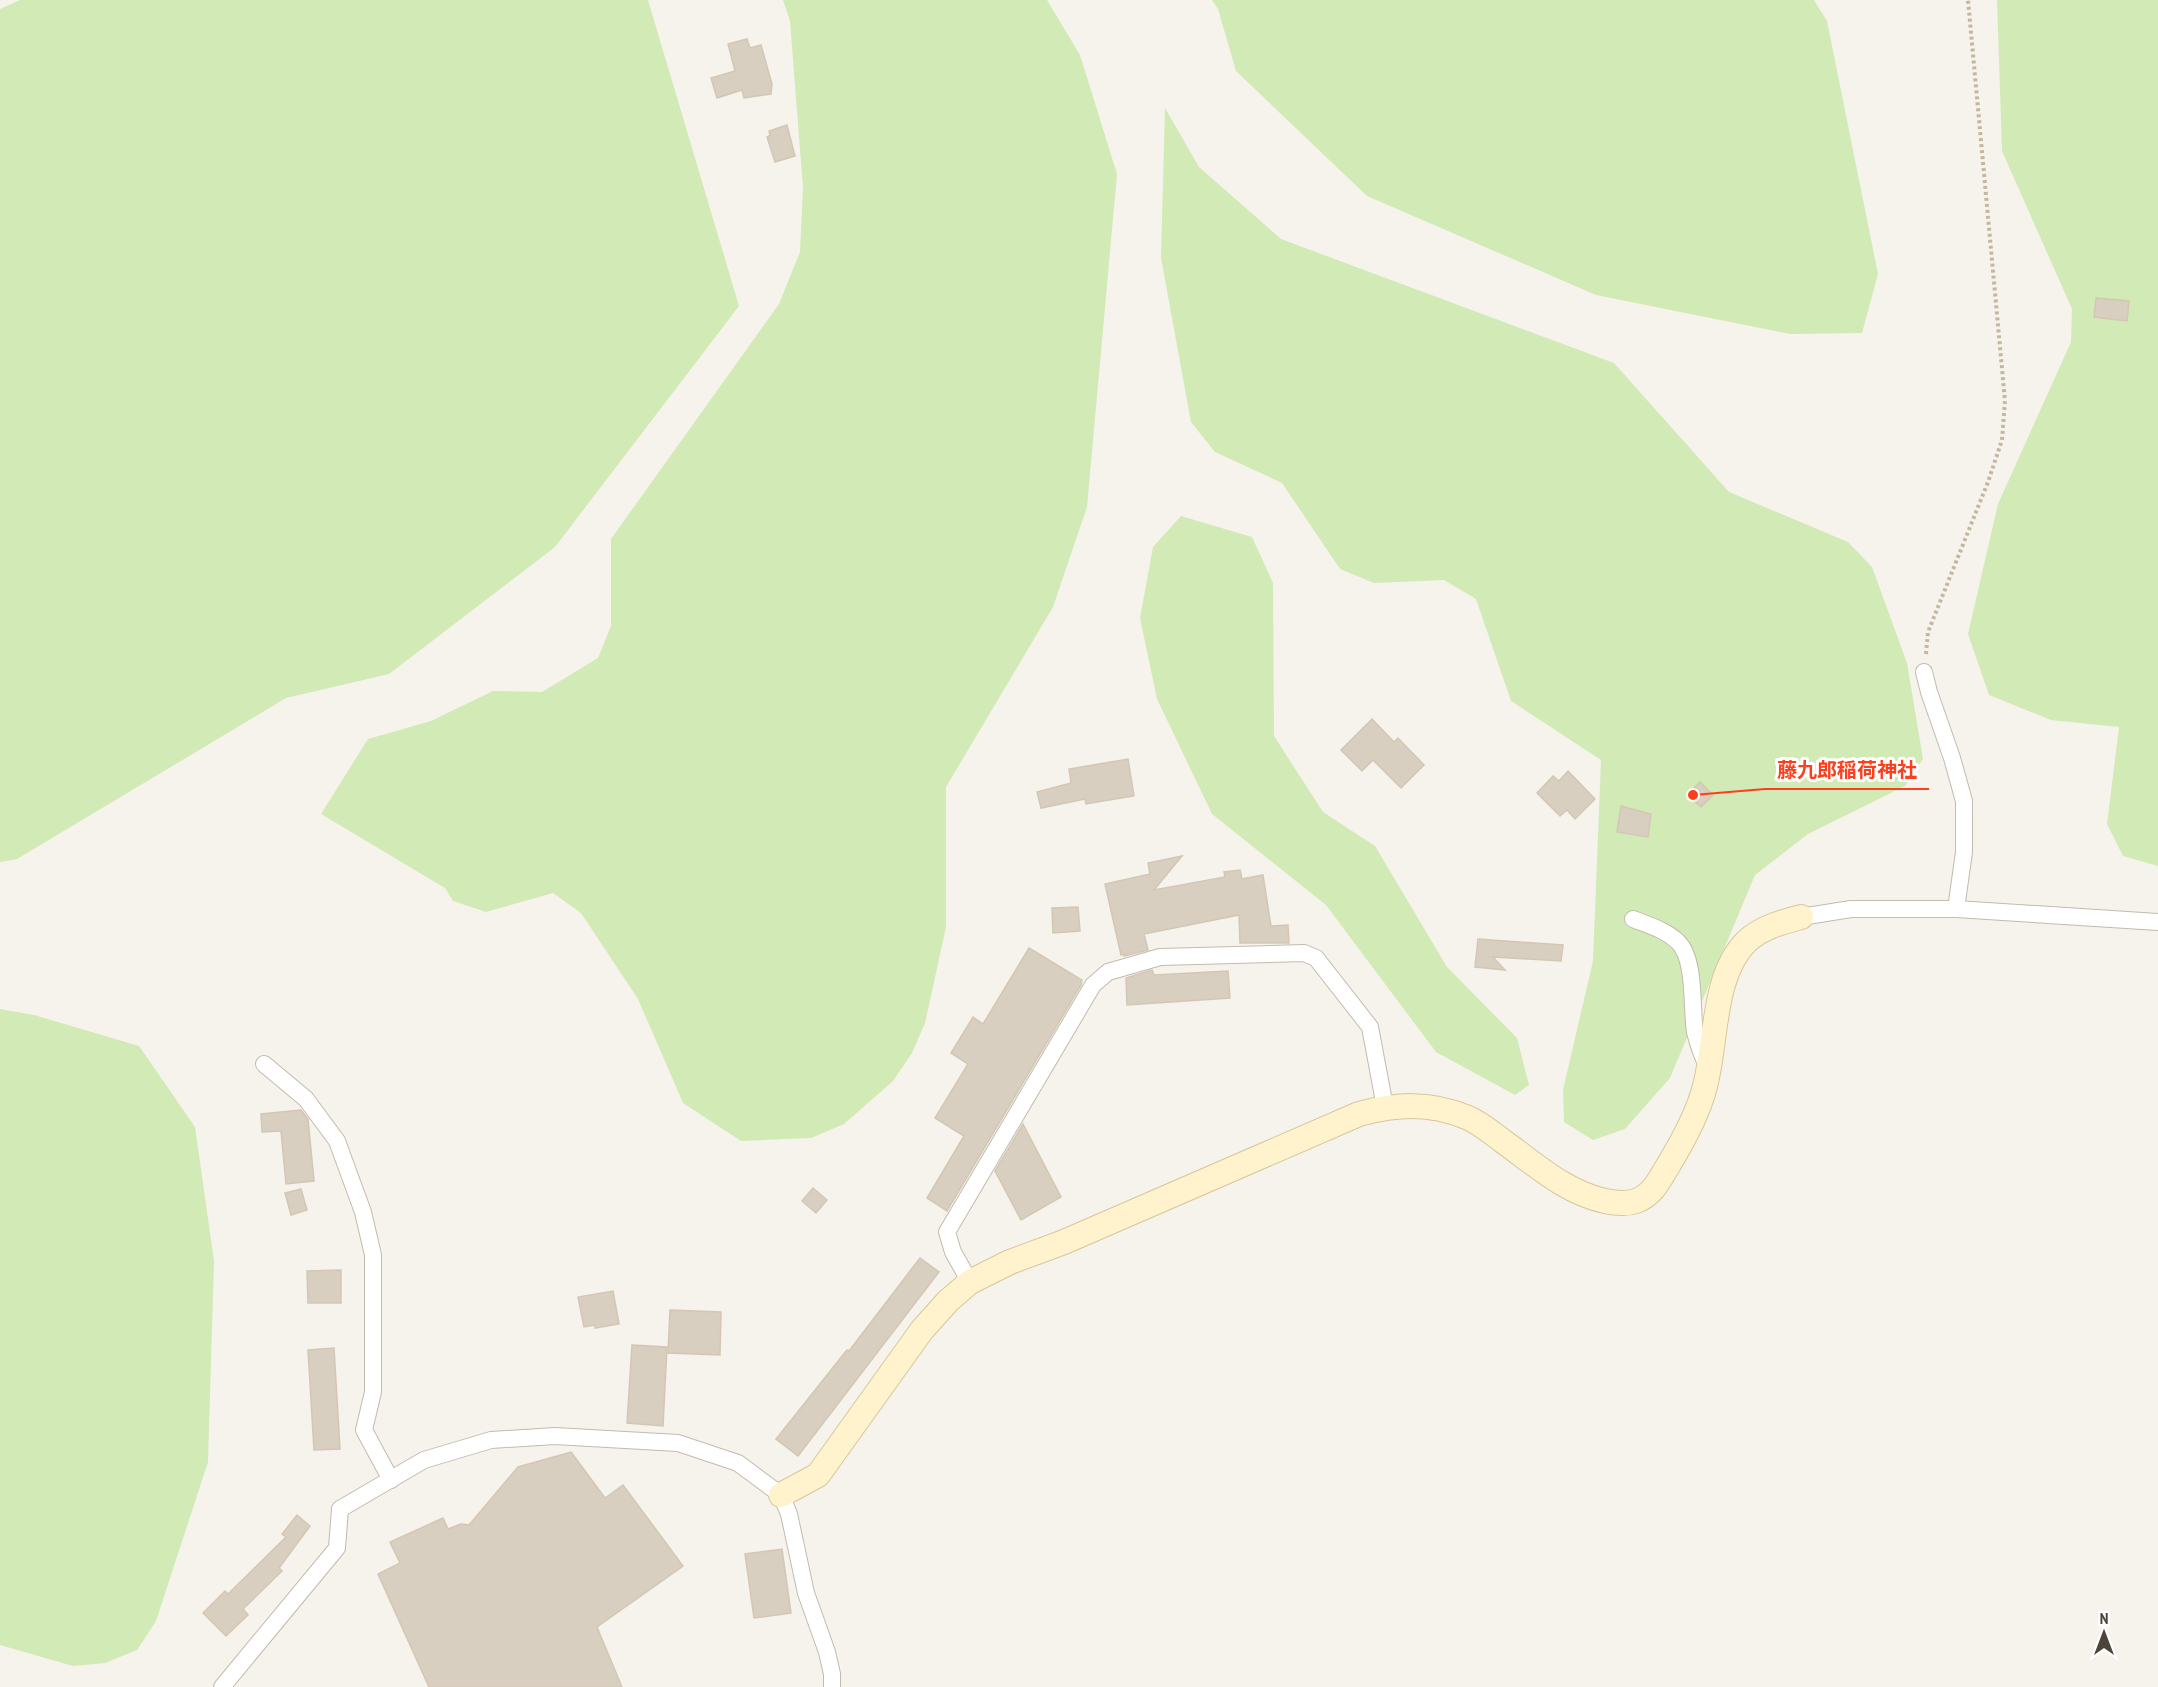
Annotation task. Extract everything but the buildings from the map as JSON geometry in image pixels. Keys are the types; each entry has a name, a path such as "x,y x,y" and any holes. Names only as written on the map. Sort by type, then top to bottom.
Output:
{"street":[{"path":"1924,672 1964,801 1964,852 1956,909"},
{"path":"781,1495 818,1474 922,1330 948,1301 970,1282 1010,1262 1064,1242 1349,1118 1385,1107 1406,1105 1438,1109 1467,1118 1559,1182 1584,1196 1615,1203 1636,1201 1654,1189 1678,1150 1705,1087 1721,994 1732,960 1748,940 1772,925 1801,917 1851,909 1956,909 2158,922"},
{"path":"1633,919 1664,932 1680,943 1688,959 1695,1033 1708,1067"},
{"path":"970,1282 954,1252 947,1232 1093,985 1108,972 1160,957 1304,953 1316,958 1370,1027 1385,1107"},
{"path":"264,1064 306,1099 337,1141 363,1212 373,1255 373,1392 364,1430 391,1480"},
{"path":"222,1687 337,1548 340,1509 424,1460 491,1440 555,1436 678,1443 738,1463 781,1495 789,1514 806,1593 832,1674 832,1687"}],"path":[{"path":"1924,672 1928,632 1988,482 2002,440 2005,401 1968,0"}],"green space":[{"path":"20,0 648,0 739,306 555,547 389,674 286,698 17,859 0,862 0,9"},
{"path":"783,0 1047,0 1080,55 1117,174 1087,507 1053,607 946,787 946,927 925,1023 912,1053 893,1081 844,1124 811,1138 741,1141 683,1103 638,999 581,913 553,893 486,912 453,901 445,888 321,814 368,739 431,721 493,691 542,692 598,658 611,626 611,539 779,304 800,252 803,188 790,21"},
{"path":"1212,0 1814,0 1827,21 1878,274 1862,333 1790,334 1596,295 1367,196 1236,71 1218,9"},
{"path":"1997,0 2158,0 2158,866 2123,856 2107,824 2119,727 2051,720 1989,695 1968,634 1998,504 2071,342 2072,309 2002,151"},
{"path":"1165,108 1199,167 1281,239 1614,363 1729,492 1848,542 1872,567 1907,663 1923,759 1905,786 1808,834 1755,875 1670,1078 1625,1129 1593,1140 1564,1122 1563,1090 1593,961 1601,760 1511,701 1476,599 1444,580 1374,583 1340,569 1282,483 1215,452 1191,422 1161,258"},
{"path":"1181,516 1252,537 1273,583 1274,736 1323,812 1375,846 1447,967 1517,1038 1529,1085 1515,1095 1436,1052 1326,905 1212,814 1157,699 1140,618 1153,547"},
{"path":"0,1009 34,1015 139,1046 195,1127 214,1261 208,1462 156,1621 137,1650 105,1663 73,1666 0,1645"}],"place":[{"name":"藤九郎稲荷神社","path":"1693,795"}]}
